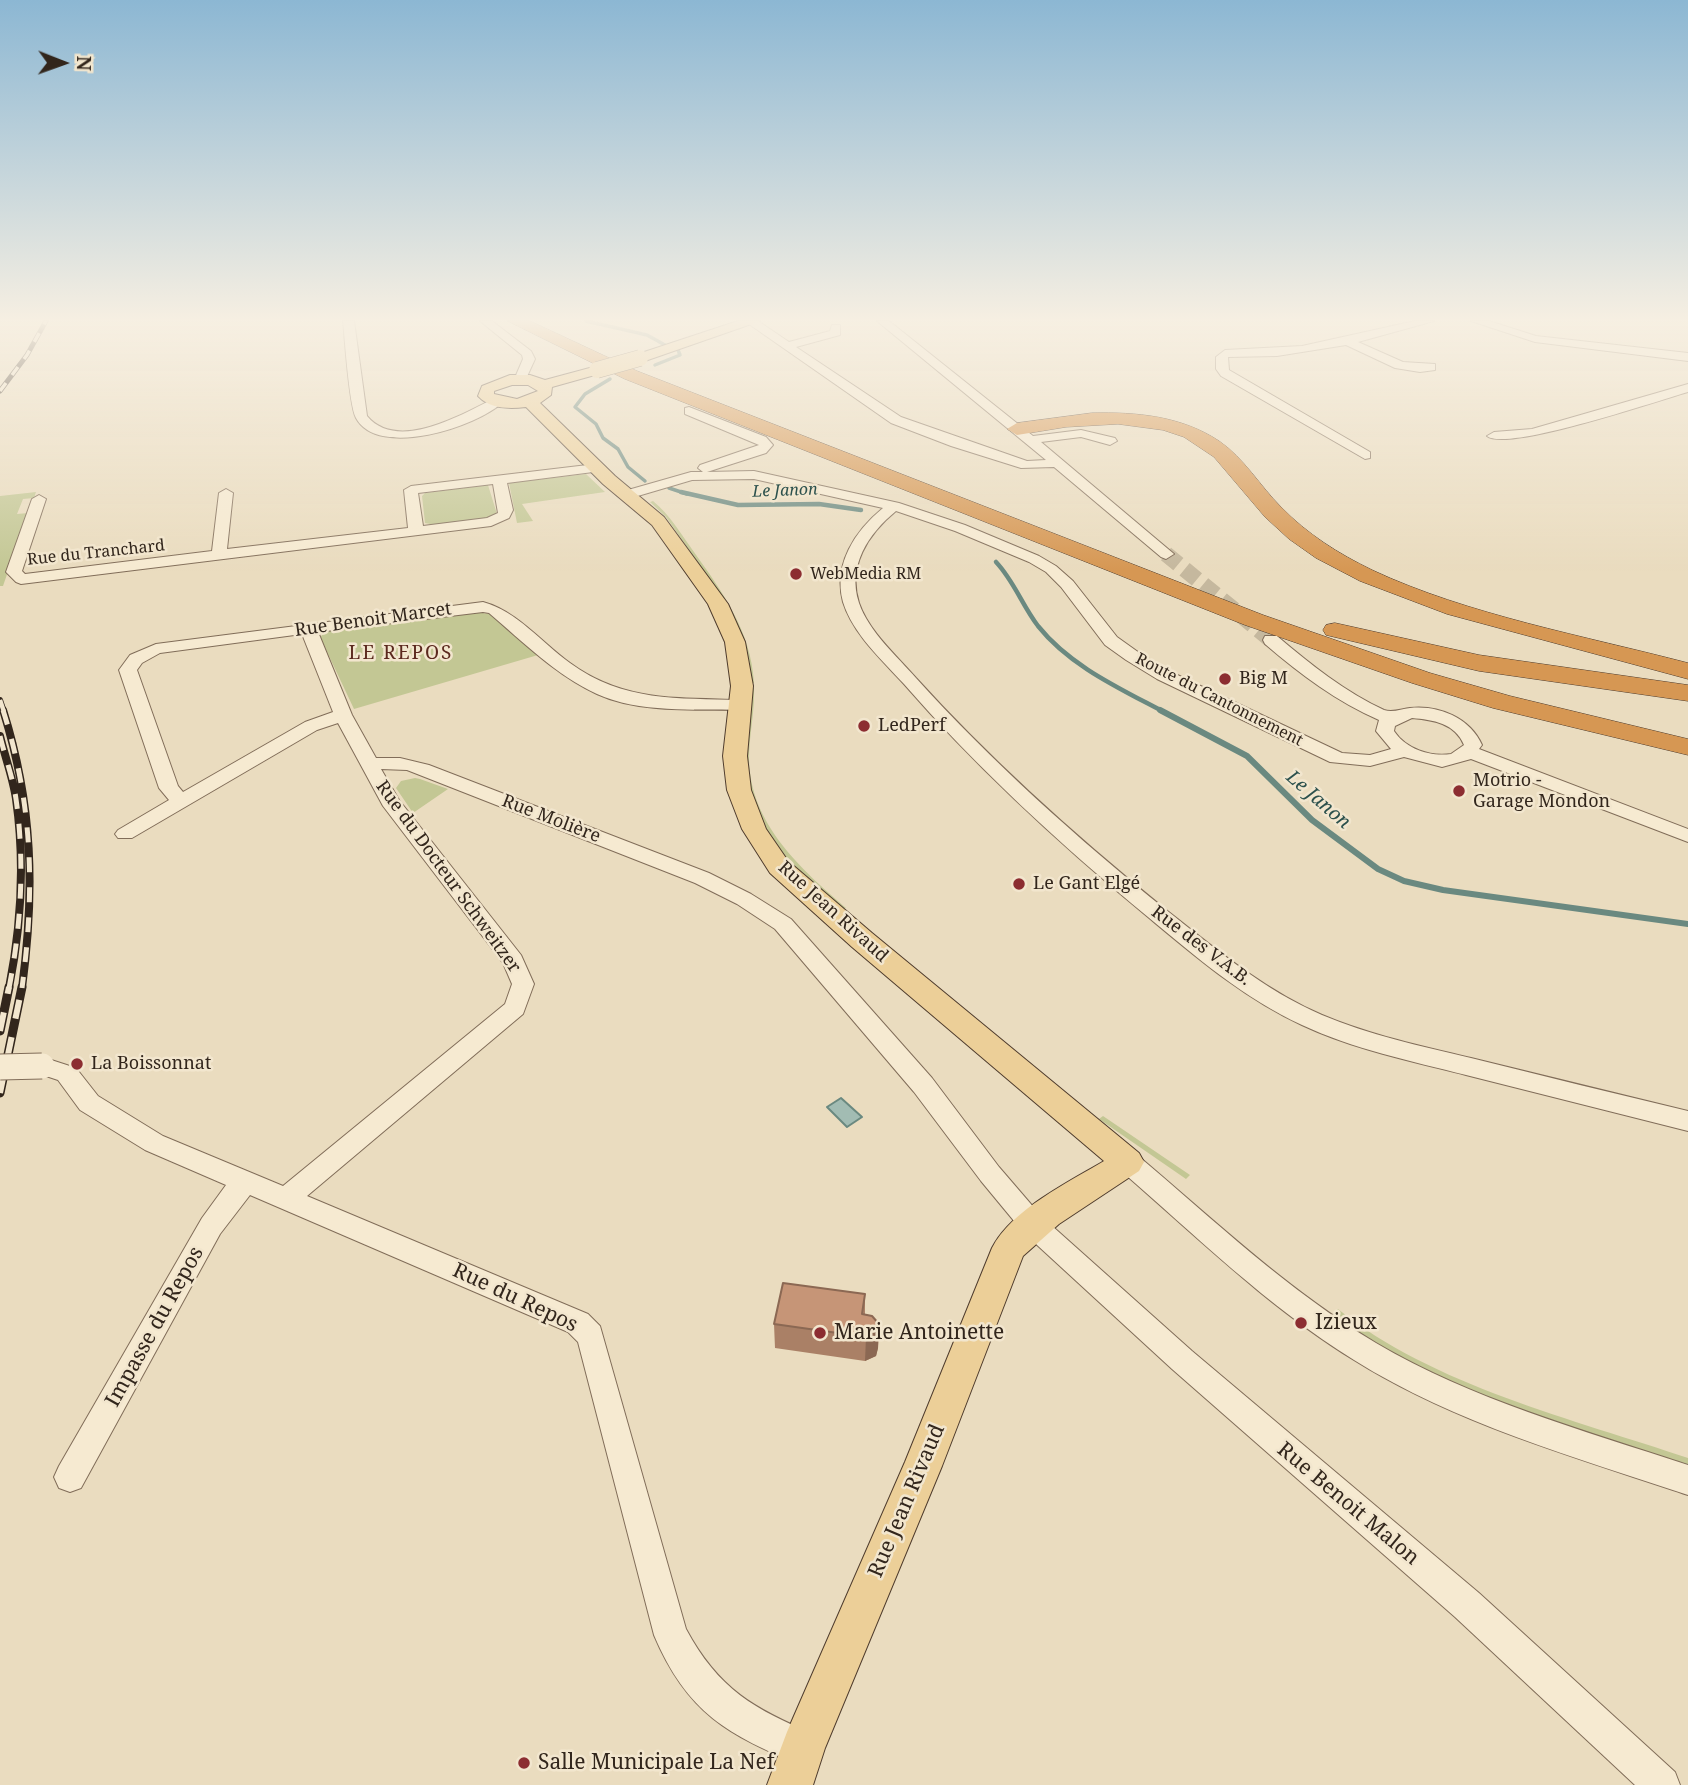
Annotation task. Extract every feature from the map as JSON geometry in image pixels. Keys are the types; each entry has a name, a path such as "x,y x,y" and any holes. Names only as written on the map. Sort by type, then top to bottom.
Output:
{"highway":[{"path":"699,404 1254,620 1422,678 1502,702 1545,719 1681,752"},
{"path":"738,404 1314,626 1491,684 1688,734"},
{"path":"1024,435 1093,418 1131,420 1174,427 1213,446 1290,528 1321,551 1356,571 1419,597 1477,615 1688,671"},
{"path":"1314,626 1479,663 1688,693"}],"main road":[{"name":"Rue Jean Rivaud","path":"532,404 596,468 658,521 718,604 735,642 742,686 734,756 739,790 754,829 779,867 862,940 1128,1162 1016,1238 1003,1259 923,1466 796,1766"}],"street":[{"path":"359,404 364,425 393,434 425,432 454,423 492,404"},
{"path":"870,404 908,425 1007,460 1037,466 1059,463"},
{"path":"986,404 1166,554"},
{"path":"1278,404 1365,455"},
{"path":"1494,436 1533,433 1632,404"},
{"path":"689,411 761,440 766,445 761,450 705,469 701,475"},
{"path":"1024,435 1080,433 1098,436 1110,442"},
{"path":"411,490 596,468"},
{"path":"408,470 416,531"},
{"name":"Route du Cantonnement","path":"626,495 671,480 701,475 737,474 771,478 894,506 960,528 1034,559 1067,584 1097,626 1132,656 1163,675 1321,753 1344,760 1363,761 1403,751"},
{"name":"Rue du Tranchard","path":"39,499 14,572 21,579 499,520 506,510 499,480"},
{"path":"219,555 226,493"},
{"name":"Rue des V.A.B.","path":"894,506 876,521 851,554 847,574 854,611 920,693 995,771 1084,853 1178,930 1272,998 1296,1012 1345,1032 1496,1074 1688,1121"},
{"name":"Rue Benoit Marcet","path":"181,801 169,788 128,670 130,664 156,649 483,607 504,615 565,668 604,691 650,702 740,705"},
{"name":"Rue du Docteur Schweitzer","path":"287,1199 307,1179 502,1020 515,1008 523,984 513,960 390,802 343,715 308,628"},
{"path":"1271,640 1318,679 1367,708 1391,719 1412,713 1441,716 1464,729 1473,745 1470,752 1453,760 1427,759 1403,751 1394,744 1385,731 1391,719"},
{"path":"125,834 312,726 343,715"},
{"path":"1470,752 1688,836"},
{"name":"Rue Molière","path":"369,765 391,762 418,767 729,890 783,925 923,1085 990,1174 1033,1225"},
{"name":"Rue du Repos","path":"0,1067 42,1066 67,1074 89,1103 154,1143 578,1323 590,1335 671,1635 678,1650 716,1703 753,1726 796,1766"},
{"path":"1128,1162 1294,1302 1366,1352 1424,1383 1492,1413 1688,1480"},
{"name":"Impasse du Repos","path":"70,1477 211,1226 228,1201 246,1182"},
{"name":"Rue Benoit Malon","path":"1033,1225 1182,1360 1467,1605 1661,1785"}],"green space":[{"path":"586,474 605,492 522,504 533,521 517,523 509,483"},
{"path":"488,485 497,514 490,519 435,525 425,523 422,496 425,493"},
{"path":"36,492 34,498 23,499 17,514 28,513 3,586 0,586 0,496"},
{"path":"653,501 680,532 734,613 747,646 754,683 750,683 721,596 666,517 650,502"},
{"path":"466,611 490,614 538,655 354,709 320,637 327,631"},
{"path":"750,688 754,688 754,694 749,759 758,804 768,824 796,861 846,908 841,910 793,867 765,828 746,776"},
{"path":"415,778 448,789 413,813 396,788 401,781"},
{"path":"1103,1116 1190,1175 1186,1179 1099,1119"},
{"path":"1338,1309 1375,1336 1460,1380 1506,1398 1688,1458 1688,1468 1551,1422 1457,1386 1372,1341 1334,1313"}],"water":[{"path":"841,1098 862,1117 847,1127 827,1107"}],"building":[{"path":"783,1283 865,1294 862,1314 872,1316 879,1324 877,1332 866,1337 774,1324"}],"waterway":[{"name":"Le Janon","path":"577,404 575,407 596,424 603,438 618,449 628,467 645,481"},
{"name":"Le Janon","path":"669,488 681,492"},
{"name":"Le Janon","path":"681,492 738,505 819,504 861,510"},
{"name":"Le Janon","path":"681,492 687,494"},
{"name":"Le Janon","path":"996,562 1038,626 1065,653 1096,675 1164,712"},
{"name":"Le Janon","path":"1160,710 1247,756 1312,820 1378,869 1404,881 1443,890 1688,924"}],"tunnel":[{"path":"1166,554 1271,640"}],"railway":[{"path":"0,700 4,712"},
{"path":"3,710 20,780 29,848 29,917 22,988"},
{"path":"0,736 15,791 21,870 19,918 9,988"},
{"path":"0,1031 9,987"},
{"path":"0,1093 22,987"}],"place":[{"name":"WebMedia RM","path":"796,574"},
{"name":"Big M","path":"1225,679"},
{"name":"LedPerf","path":"864,726"},
{"name":"Motrio - Garage Mondon","path":"1459,791"},
{"name":"Le Gant Elgé","path":"1019,884"},
{"name":"La Boissonnat","path":"77,1064"},
{"name":"Izieux","path":"1301,1323"},
{"name":"Marie Antoinette","path":"820,1333"},
{"name":"Salle Municipale La Nef","path":"524,1763"}],"district":[{"name":"LE REPOS","path":"401,654"}]}
